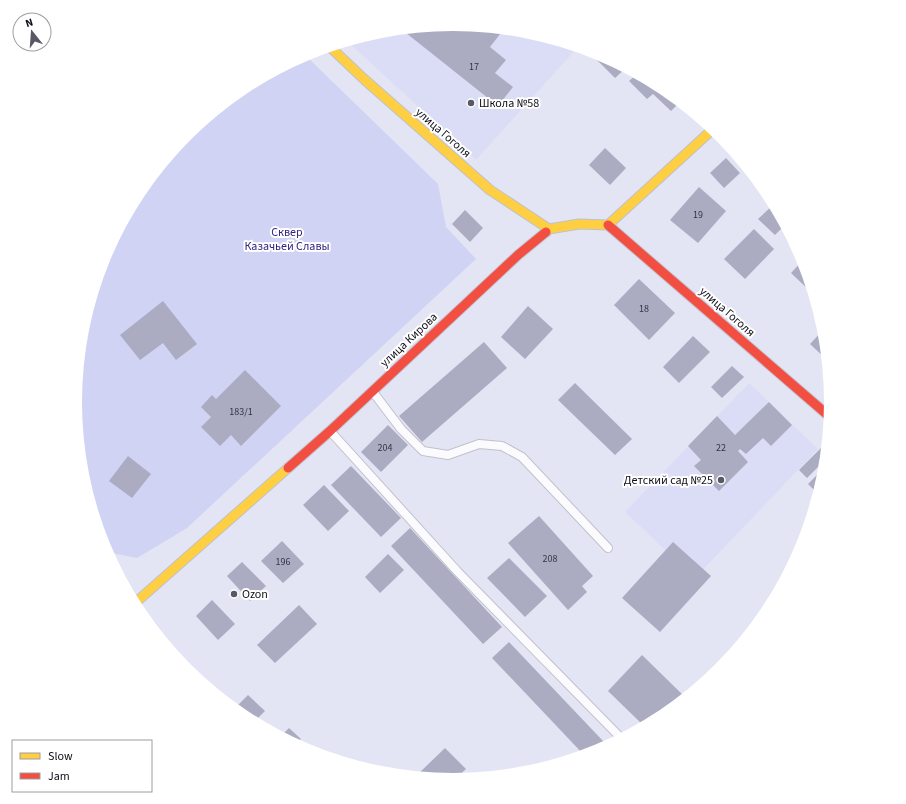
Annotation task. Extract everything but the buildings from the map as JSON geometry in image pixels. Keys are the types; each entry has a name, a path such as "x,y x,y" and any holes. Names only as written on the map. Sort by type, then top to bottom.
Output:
{"main road":[{"name":"улица Гоголя","path":"334,51 490,190 548,229"},
{"path":"548,229 579,224 608,225 708,133"},
{"name":"улица Гоголя","path":"608,225 824,411"},
{"name":"улица Кирова","path":"140,599 330,431 518,255 548,229"}],"lane":[{"path":"372,391 401,429 423,451 448,455 479,444 502,446 522,457 608,548"},
{"path":"330,431 458,572 618,734"}],"shaded area":[{"name":"Школа №58","path":"453,31 501,34 525,38 574,52 476,160 352,46 405,34"},
{"name":"Детский сад №25","path":"749,383 818,449 695,578 625,512"}],"green space":[{"name":"Сквер Казачьей Славы","path":"310,60 438,184 446,227 476,259 187,528 137,558 114,553 95,498 85,450 82,402 85,354 89,330 102,283 110,260 132,216 159,176 174,157 208,123 227,108 268,81"}],"traffic: slow":[{"path":"334,51 490,190 549,229"},
{"path":"546,232 549,229 579,224 608,225 708,133"},
{"path":"140,599 288,468"}],"traffic: jam":[{"path":"608,225 824,411"},
{"path":"288,468 330,431 518,255 546,232"}],"place":[{"name":"Школа №58","path":"471,103"},
{"name":"Детский сад №25","path":"721,480"},
{"name":"Ozon","path":"234,594"}]}
